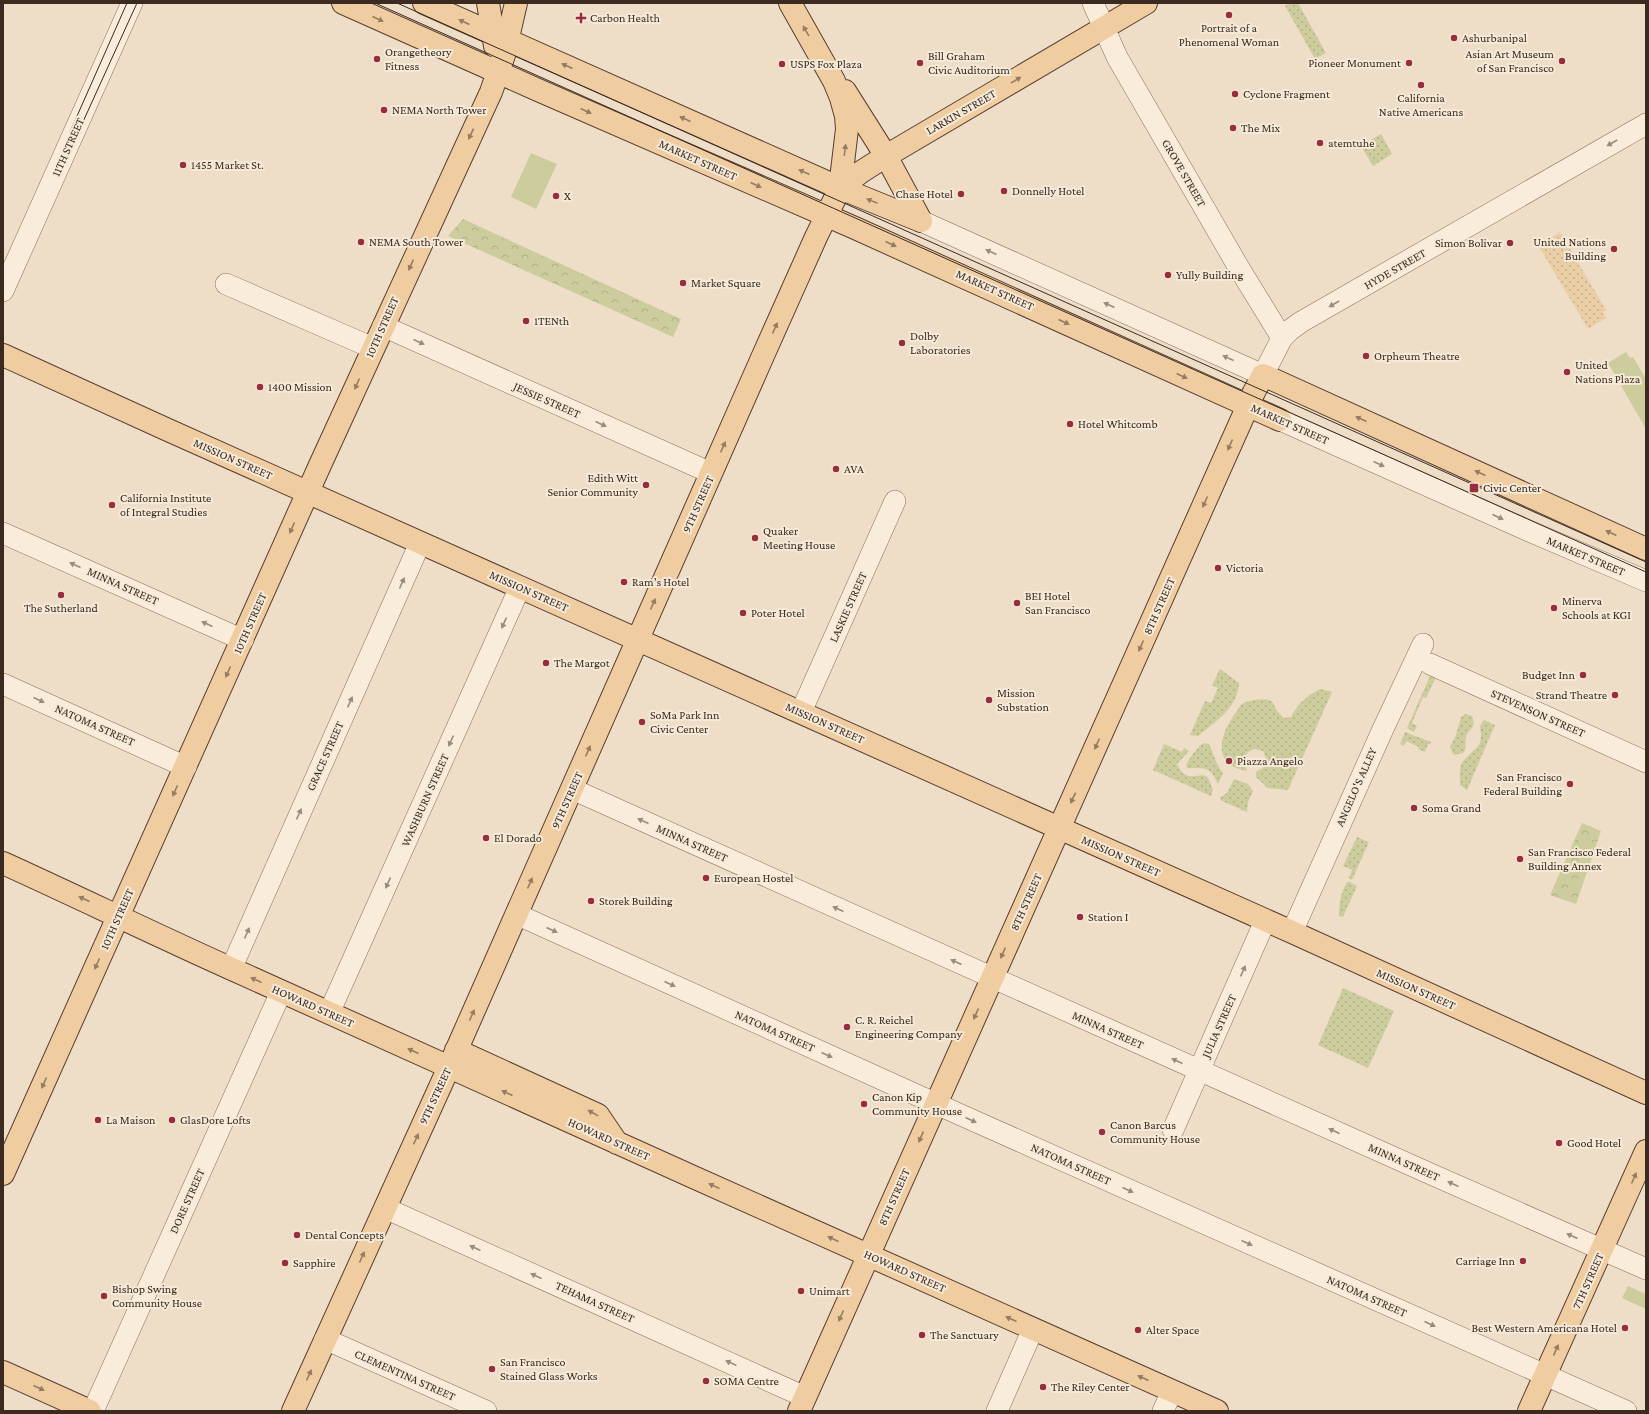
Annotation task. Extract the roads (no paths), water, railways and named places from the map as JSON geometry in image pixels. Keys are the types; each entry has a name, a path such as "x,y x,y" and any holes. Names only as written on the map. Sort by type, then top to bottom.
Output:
{"main road":[{"name":"MARKET STREET","path":"343,3 499,73 1029,305 1255,391 1646,550"},
{"name":"MARKET STREET","path":"424,3 840,188 921,221"},
{"path":"488,3 501,38"},
{"name":"10TH STREET","path":"3,1174 308,492 499,73 501,38 516,3"},
{"path":"790,3 834,81 846,116 847,129 840,188"},
{"name":"LARKIN STREET","path":"840,188 886,156 1146,3"},
{"path":"822,59 844,89 886,156 921,221"},
{"name":"9TH STREET","path":"293,1411 452,1059 711,473 826,216 840,188"},
{"name":"MISSION STREET","path":"3,355 420,543 1292,932 1646,1093"},
{"name":"MARKET STREET","path":"1255,391 1280,420"},
{"name":"8TH STREET","path":"802,1404 1255,391"},
{"name":"HOWARD STREET","path":"3,863 329,1013 452,1059 617,1143 1217,1411"},
{"name":"7TH STREET","path":"1529,1411 1646,1151"},
{"path":"3,1372 90,1411"}],"street":[{"name":"11TH STREET","path":"3,291 132,3"},
{"name":"GROVE STREET","path":"1094,3 1120,63 1239,268 1282,338"},
{"name":"HYDE STREET","path":"1255,391 1282,338 1301,322 1646,124"},
{"name":"MARKET STREET","path":"921,221 1255,391"},
{"path":"226,284 373,348"},
{"name":"JESSIE STREET","path":"383,326 711,473"},
{"name":"MARKET STREET","path":"1280,420 1529,531 1646,581"},
{"name":"LASKIE STREET","path":"801,712 894,501"},
{"name":"MINNA STREET","path":"3,533 243,640"},
{"name":"GRACE STREET","path":"231,969 420,543"},
{"name":"WASHBURN STREET","path":"329,1013 520,587"},
{"name":"ANGELO'S ALLEY","path":"1292,932 1383,729 1423,644"},
{"name":"STEVENSON STREET","path":"1430,664 1646,762"},
{"name":"NATOMA STREET","path":"3,684 186,766"},
{"name":"MINNA STREET","path":"572,789 1646,1269"},
{"name":"NATOMA STREET","path":"516,914 936,1104 1626,1411"},
{"name":"JULIA STREET","path":"1173,1130 1265,921"},
{"name":"DORE STREET","path":"93,1411 281,992"},
{"name":"TEHAMA STREET","path":"384,1208 802,1404"},
{"path":"997,1411 1033,1329"},
{"name":"CLEMENTINA STREET","path":"325,1339 486,1411"},
{"path":"1163,1411 1172,1391"}],"tram line":[{"path":"70,132 127,3"},
{"path":"77,135 137,3"},
{"path":"375,3 1646,572"},
{"path":"397,3 1646,562"}],"place":[{"name":"Portrait of a Phenomenal Woman","path":"1229,15"},
{"name":"Carbon Health","path":"581,18"},
{"name":"Ashurbanipal","path":"1454,38"},
{"name":"Orangetheory Fitness","path":"377,59"},
{"name":"Asian Art Museum of San Francisco","path":"1562,61"},
{"name":"Bill Graham Civic Auditorium","path":"920,63"},
{"name":"Pioneer Monument","path":"1409,63"},
{"name":"USPS Fox Plaza","path":"782,64"},
{"name":"California Native Americans","path":"1421,85"},
{"name":"Cyclone Fragment","path":"1235,94"},
{"name":"NEMA North Tower","path":"384,110"},
{"name":"The Mix","path":"1233,128"},
{"name":"atemtuhe","path":"1320,143"},
{"name":"1455 Market St.","path":"183,165"},
{"name":"Donnelly Hotel","path":"1004,191"},
{"name":"Chase Hotel","path":"961,194"},
{"name":"X","path":"556,196"},
{"name":"NEMA South Tower","path":"361,242"},
{"name":"Simon Bolivar","path":"1510,243"},
{"name":"United Nations Building","path":"1614,249"},
{"name":"Yully Building","path":"1168,275"},
{"name":"Market Square","path":"683,283"},
{"name":"1TENth","path":"526,321"},
{"name":"Dolby Laboratories","path":"902,343"},
{"name":"Orpheum Theatre","path":"1366,356"},
{"name":"United Nations Plaza","path":"1567,372"},
{"name":"1400 Mission","path":"260,387"},
{"name":"Hotel Whitcomb","path":"1070,424"},
{"name":"AVA","path":"836,469"},
{"name":"Edith Witt Senior Community","path":"646,485"},
{"name":"Civic Center","path":"1474,488"},
{"name":"California Institute of Integral Studies","path":"112,505"},
{"name":"Quaker Meeting House","path":"755,538"},
{"name":"Victoria","path":"1218,568"},
{"name":"Ram’s Hotel","path":"624,582"},
{"name":"The Sutherland","path":"61,595"},
{"name":"BEI Hotel San Francisco","path":"1017,603"},
{"name":"Minerva Schools at KGI","path":"1554,608"},
{"name":"Poter Hotel","path":"743,613"},
{"name":"The Margot","path":"546,663"},
{"name":"Budget Inn","path":"1583,675"},
{"name":"Strand Theatre","path":"1615,695"},
{"name":"Mission Substation","path":"989,700"},
{"name":"SoMa Park Inn Civic Center","path":"642,722"},
{"name":"Piazza Angelo","path":"1229,761"},
{"name":"San Francisco Federal Building","path":"1570,784"},
{"name":"Soma Grand","path":"1414,808"},
{"name":"El Dorado","path":"486,838"},
{"name":"San Francisco Federal Building Annex","path":"1520,859"},
{"name":"European Hostel","path":"706,878"},
{"name":"Storek Building","path":"591,901"},
{"name":"Station I","path":"1080,917"},
{"name":"C. R. Reichel Engineering Company","path":"847,1027"},
{"name":"Canon Kip Community House","path":"864,1104"},
{"name":"La Maison","path":"98,1120"},
{"name":"GlasDore Lofts","path":"172,1120"},
{"name":"Canon Barcus Community House","path":"1102,1132"},
{"name":"Good Hotel","path":"1559,1143"},
{"name":"Dental Concepts","path":"297,1235"},
{"name":"Carriage Inn","path":"1523,1261"},
{"name":"Sapphire","path":"285,1263"},
{"name":"Unimart","path":"801,1291"},
{"name":"Bishop Swing Community House","path":"104,1296"},
{"name":"Best Western Americana Hotel","path":"1625,1328"},
{"name":"Alter Space","path":"1138,1330"},
{"name":"The Sanctuary","path":"922,1335"},
{"name":"San Francisco Stained Glass Works","path":"492,1369"},
{"name":"SOMA Centre","path":"706,1381"},
{"name":"The Riley Center","path":"1043,1387"}]}
